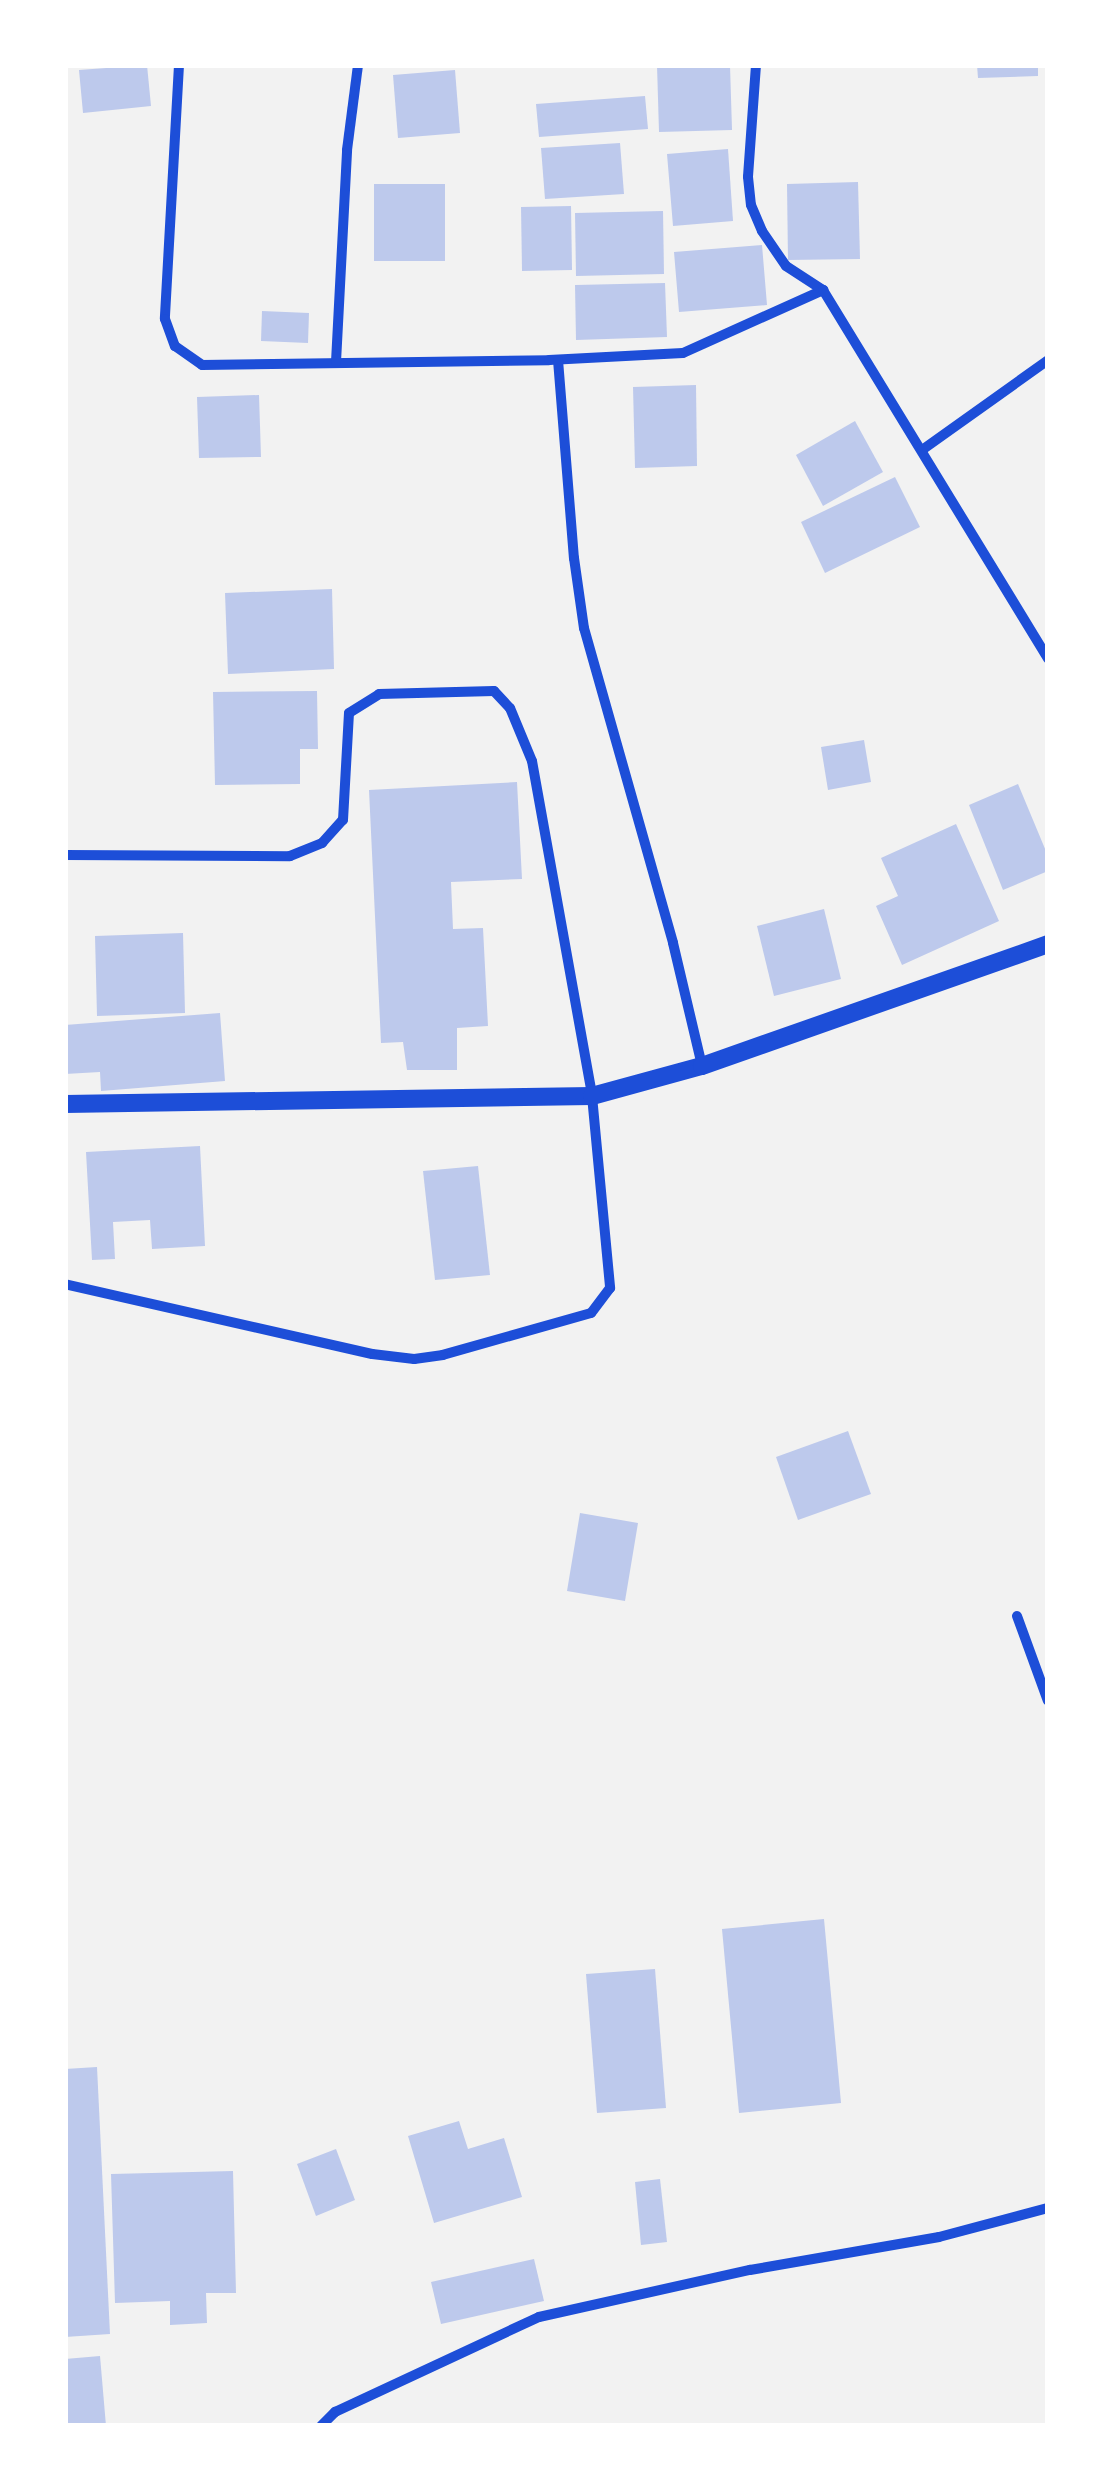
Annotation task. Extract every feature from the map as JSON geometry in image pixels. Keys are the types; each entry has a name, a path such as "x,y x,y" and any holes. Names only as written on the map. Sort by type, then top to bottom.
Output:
{"street":[{"path":"179,65 165,319 176,346 202,364 558,360 683,352 823,290"},
{"path":"336,362 347,150 358,65"},
{"path":"756,65 748,177 752,205 762,232 786,266 823,290 1048,660"},
{"path":"558,360 574,558 584,628 672,943 702,1066"},
{"path":"922,450 1048,360"},
{"path":"65,855 290,856 322,843 343,820 349,713 379,694 494,691 510,708 532,760 592,1096 610,1288 591,1313 444,1355 414,1359 372,1354 65,1284"},
{"path":"65,1104 592,1096 702,1066 1048,944"},
{"path":"1017,1616 1048,1701"},
{"path":"321,2426 336,2412 539,2317 750,2270 939,2237 1048,2208"}],"building":[{"path":"147,65 151,106 83,113 79,70"},
{"path":"657,65 730,65 732,130 659,132"},
{"path":"977,65 1038,65 1038,76 978,78"},
{"path":"455,70 460,133 398,138 393,75"},
{"path":"645,96 648,129 539,137 536,104"},
{"path":"620,143 624,194 545,199 541,148"},
{"path":"728,149 733,221 673,226 667,154"},
{"path":"858,182 860,259 788,260 787,184"},
{"path":"374,184 445,184 445,261 374,261"},
{"path":"571,206 572,270 522,271 521,207"},
{"path":"663,211 664,274 576,276 575,213"},
{"path":"762,245 767,305 679,312 674,252"},
{"path":"665,283 667,337 576,340 575,285"},
{"path":"262,311 309,313 308,343 261,341"},
{"path":"696,385 697,466 635,468 633,387"},
{"path":"259,395 261,457 199,458 197,397"},
{"path":"855,421 883,472 823,506 796,455"},
{"path":"895,477 920,527 825,573 801,522"},
{"path":"332,589 334,669 228,674 225,593"},
{"path":"317,691 318,749 300,749 300,784 215,785 213,692"},
{"path":"864,740 871,782 828,790 821,747"},
{"path":"517,782 522,879 451,882 453,929 483,928 488,1026 457,1028 457,1070 407,1070 403,1042 381,1043 369,790"},
{"path":"1018,784 1048,856 1048,871 1003,890 969,805"},
{"path":"956,824 999,921 902,965 876,906 898,896 881,858"},
{"path":"824,909 841,979 774,996 757,926"},
{"path":"183,933 185,1013 97,1016 95,936"},
{"path":"220,1013 225,1081 101,1091 100,1072 65,1074 65,1025"},
{"path":"200,1146 205,1246 152,1249 150,1220 113,1222 115,1259 92,1260 86,1152"},
{"path":"478,1166 490,1275 435,1280 423,1171"},
{"path":"848,1431 871,1494 798,1520 776,1457"},
{"path":"580,1513 638,1523 625,1601 567,1591"},
{"path":"824,1919 841,2103 739,2113 722,1929"},
{"path":"655,1969 666,2108 597,2113 586,1974"},
{"path":"97,2067 110,2334 65,2337 65,2069"},
{"path":"459,2121 468,2149 504,2138 522,2197 434,2223 408,2136"},
{"path":"336,2149 355,2200 316,2216 297,2164"},
{"path":"233,2171 236,2293 206,2293 207,2323 170,2325 170,2301 115,2303 111,2174"},
{"path":"660,2179 667,2242 641,2245 635,2182"},
{"path":"534,2259 544,2301 441,2324 431,2282"},
{"path":"100,2356 106,2426 65,2426 65,2359"}]}
